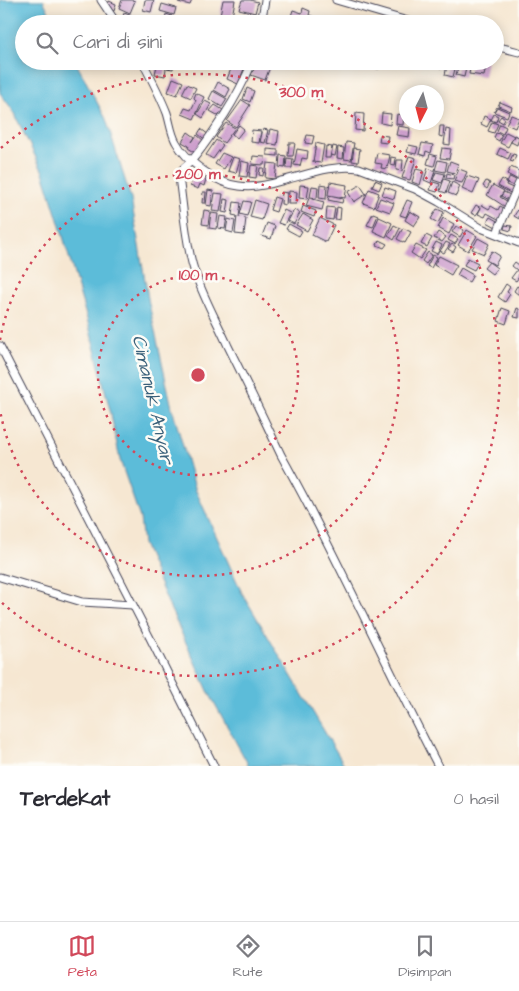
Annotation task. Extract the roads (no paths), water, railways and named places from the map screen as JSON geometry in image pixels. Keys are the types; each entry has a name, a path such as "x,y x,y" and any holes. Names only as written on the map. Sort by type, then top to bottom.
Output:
{"street":[{"path":"101,0 110,15"},
{"path":"262,15 265,0"},
{"path":"336,0 387,15"},
{"path":"504,48 519,52"},
{"path":"147,70 162,100 175,140 183,152 204,170 224,182 248,187 278,182 335,168 359,168 415,190 439,202 481,228 519,243"},
{"path":"248,70 236,96 192,161 182,168 180,177 189,251 196,274 217,322 282,456 438,766"},
{"path":"497,234 519,182"},
{"path":"0,346 214,766"},
{"path":"0,577 82,602 133,605"}],"water":[{"name":"Cimanuk Anyar","path":"0,0 43,0 50,15 15,15 15,70 80,70 106,119 131,199 149,304 172,408 196,491 242,593 345,766 249,766 209,693 143,544 140,518 120,460 111,414 89,326 43,172 12,109 0,93"}]}
